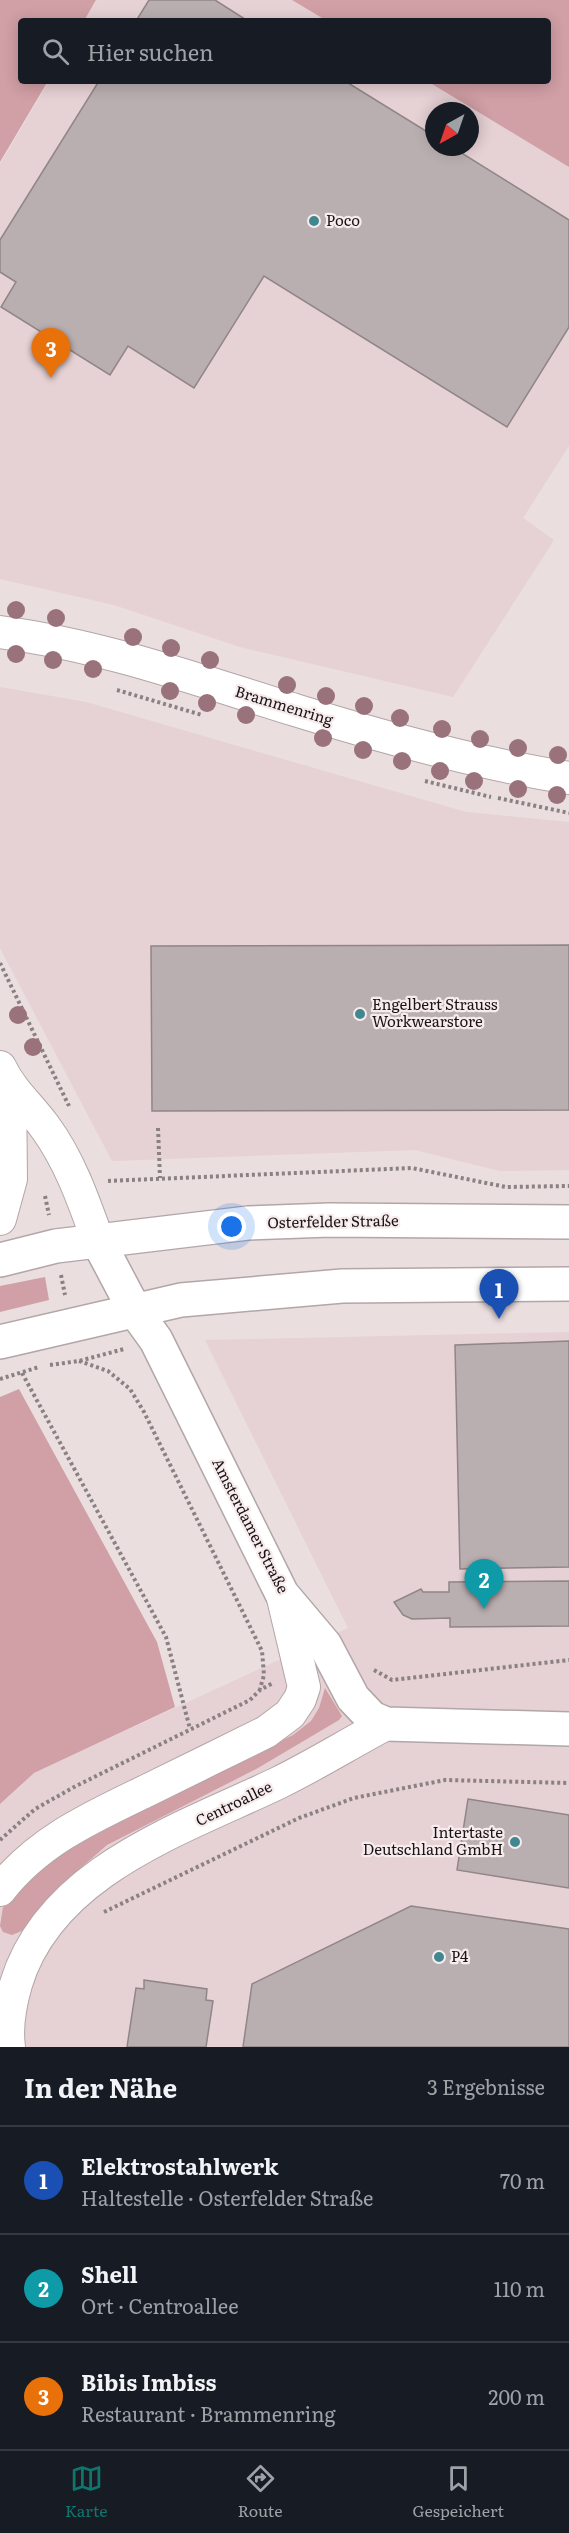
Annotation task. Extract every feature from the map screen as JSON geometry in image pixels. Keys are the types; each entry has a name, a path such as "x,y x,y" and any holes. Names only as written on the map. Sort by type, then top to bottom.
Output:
{"main road":[{"name":"Osterfelder Straße","path":"0,1260 56,1246 248,1223 319,1220 569,1222"},
{"path":"98,1241 135,1311"},
{"path":"0,1342 181,1300 342,1286 569,1284"},
{"name":"Amsterdamer Straße","path":"135,1311 156,1340 282,1594 325,1645 352,1698 372,1718 386,1724"},
{"path":"386,1724 569,1729"}],"street":[{"name":"Brammenring","path":"0,632 79,645 381,735 505,767 569,778"},
{"path":"5,1078 92,1179 98,1241"},
{"path":"0,1219 11,1179 5,1078"},
{"path":"0,1890 20,1866 51,1841 87,1819 266,1732 290,1714 300,1699 304,1681 282,1594"},
{"name":"Centroallee","path":"9,2047 10,1972 61,1908 107,1870 157,1841 289,1778 386,1724"}],"path":[{"path":"0,963 75,1117"},
{"path":"158,1128 160,1178"},
{"path":"92,1179 412,1168 506,1187 569,1186"},
{"path":"92,1179 110,1180"},
{"path":"0,1379 47,1365 79,1361 156,1340"},
{"path":"79,1361 108,1371 130,1389 144,1412 262,1651 264,1675 260,1690"},
{"path":"22,1373 166,1637 190,1729"},
{"path":"98,1918 127,1900 299,1818 354,1798 390,1789 445,1780 569,1783"}],"shaded area":[{"path":"0,0 96,0 86,18 18,18 18,84 46,84 0,162"},
{"path":"97,0 292,0 322,18 86,18"},
{"path":"292,0 569,0 569,167 479,112 479,102 462,102 432,84 551,84 551,18 322,18"},
{"path":"47,84 432,84 462,102 425,102 425,156 479,156 479,112 569,167 569,446 523,518 554,540 453,697 240,647 114,605 0,579 0,164"},
{"path":"0,687 86,702 466,812 569,822 569,1170 500,1171 415,1150 112,1161 0,948"},
{"path":"45,1277 49,1300 0,1312 0,1286"},
{"path":"569,1332 569,2047 0,2047 0,1804 34,1773 348,1628 205,1340"},
{"path":"19,1389 157,1642 175,1707 34,1773 0,1804 0,1397"},
{"path":"325,1688 342,1716 339,1720 258,1768 107,1845 58,1888 24,1930 12,1935 3,1932 0,1926 3,1907 39,1867 98,1830 293,1735 311,1721 319,1708"}],"building":[{"path":"149,0 215,0 243,18 138,18"},
{"path":"97,84 350,84 425,130 425,156 466,156 569,220 569,327 507,427 264,276 194,388 128,346 110,375 1,307 16,282 0,272 0,240"},
{"name":"Engelbert Strauss Workwearstore","path":"569,945 569,1110 152,1111 151,946"},
{"path":"569,1341 569,1567 460,1569 455,1345"},
{"path":"569,1581 569,1626 450,1627 450,1618 412,1619 403,1615 394,1602 421,1589 423,1592 449,1592 449,1582"},
{"name":"Intertaste Deutschland GmbH","path":"468,1799 569,1815 569,1888 457,1870"},
{"name":"P4","path":"411,1906 569,1929 569,2047 243,2047 252,1984"},
{"path":"144,1980 207,1989 206,2000 213,2001 206,2047 127,2047 136,1988 144,1989"}],"place":[{"name":"Poco","path":"314,221"},
{"name":"Bibis Imbiss","path":"51,378"},
{"name":"Engelbert Strauss Workwearstore","path":"360,1014"},
{"name":"Elektrostahlwerk","path":"499,1319"},
{"name":"Shell","path":"484,1609"},
{"name":"Intertaste Deutschland GmbH","path":"515,1842"},
{"name":"P4","path":"439,1957"}]}
